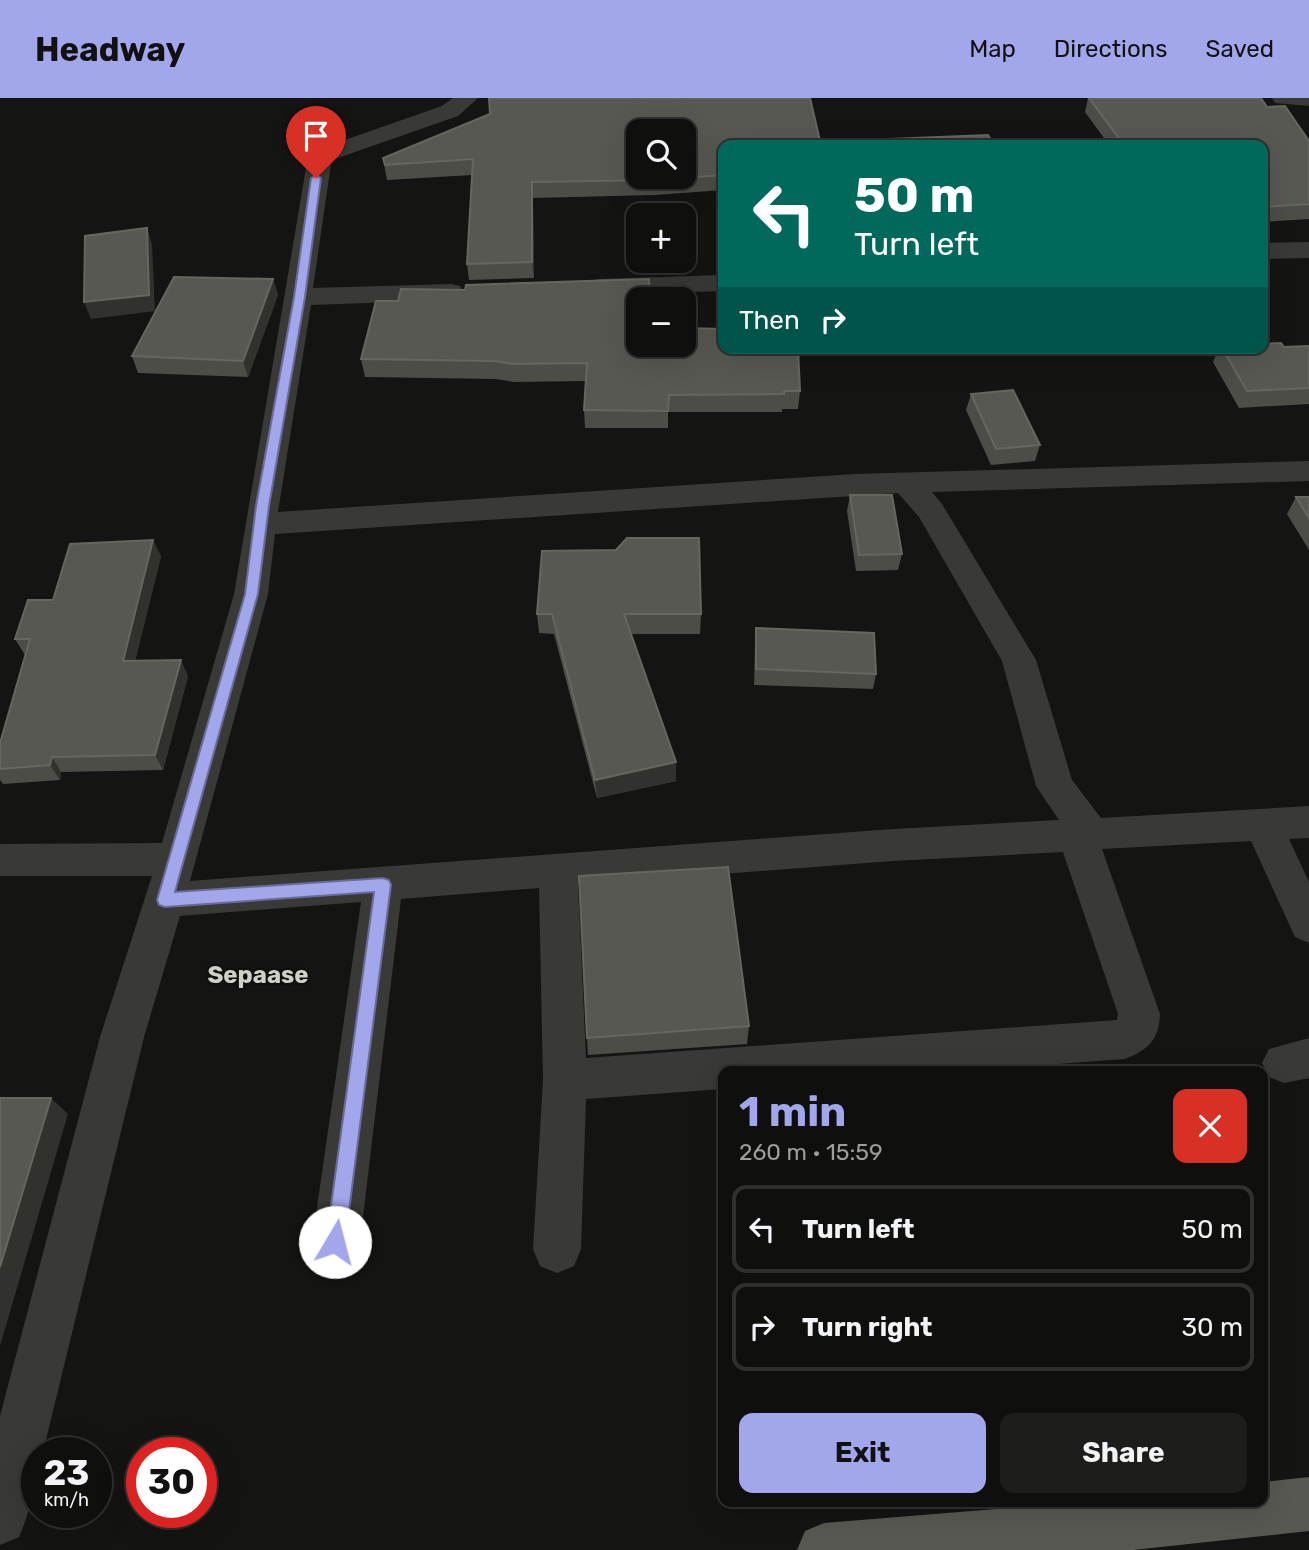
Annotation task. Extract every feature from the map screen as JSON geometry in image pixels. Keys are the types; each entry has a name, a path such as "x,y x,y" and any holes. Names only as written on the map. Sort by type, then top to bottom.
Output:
{"main road":[{"path":"824,1550 1041,1541 1309,1504"}],"street":[{"path":"0,1518 122,1037 177,859 251,594 299,297 312,194 323,157 450,111 467,98"},
{"path":"1283,98 1309,99"},
{"path":"1268,251 1309,250"},
{"path":"573,288 718,283"},
{"path":"299,297 477,291"},
{"path":"261,524 827,485 1309,471"},
{"path":"756,1066 1125,1039 1138,1029 1139,1014 1084,835 1055,786 1019,660 931,511 907,483"},
{"path":"165,900 893,845 1309,822"},
{"path":"1263,825 1309,925"},
{"path":"0,860 177,859"},
{"path":"557,1249 565,1080 558,872"},
{"path":"335,1242 383,885"},
{"path":"565,1080 718,1069"}],"building":[{"path":"489,98 810,98 820,140 718,140 718,175 696,177 696,119 626,119 626,180 532,182 532,262 467,264 473,159 385,165 383,158 490,114"},
{"path":"1089,98 1261,98 1267,107 1285,106 1309,141 1309,204 1268,207 1268,140 1120,140"},
{"path":"988,135 991,140 892,140"},
{"path":"147,228 149,295 84,302 85,236"},
{"path":"174,277 273,279 243,361 132,356"},
{"path":"649,279 649,287 626,287 626,357 696,357 696,328 718,329 718,354 798,354 800,391 784,391 784,394 669,395 668,411 584,410 587,363 513,364 494,361 361,359 376,301 398,301 401,289 465,290 466,285"},
{"path":"1281,343 1284,347 1309,346 1309,388 1247,391 1225,354 1268,354 1268,344"},
{"path":"1013,390 1040,445 996,449 971,394"},
{"path":"850,495 892,495 902,554 859,555"},
{"path":"1296,497 1309,497 1309,518"},
{"path":"627,538 699,538 701,614 624,614 676,762 595,780 552,614 537,614 542,551 616,550"},
{"path":"153,540 123,661 181,660 155,755 52,757 50,765 0,769 0,743 30,639 15,639 28,600 53,600 70,544"},
{"path":"756,628 874,633 876,674 756,669"},
{"path":"728,867 749,1026 587,1038 579,876"},
{"path":"0,1098 51,1098 0,1267"}],"district":[{"name":"Sepaase","path":"258,975"}],"route":[{"path":"316,178 251,594 165,900 383,885 335,1242"}]}
